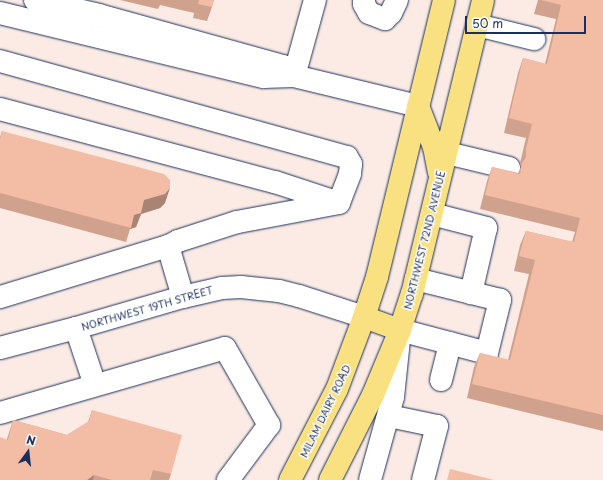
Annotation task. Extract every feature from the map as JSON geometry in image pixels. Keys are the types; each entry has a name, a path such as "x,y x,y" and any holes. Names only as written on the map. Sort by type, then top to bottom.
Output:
{"main road":[{"path":"330,480 373,395 400,330 364,317 377,277 444,0"},
{"name":"NORTHWEST 72ND AVENUE","path":"400,330 416,279 483,0"},
{"path":"418,106 427,125 434,147 440,179"},
{"name":"MILAM DAIRY ROAD","path":"290,480 337,389 364,317"}],"street":[{"path":"34,0 99,15 282,66 294,76"},
{"path":"294,76 315,0"},
{"path":"364,0 364,4 369,14 385,19 391,13 397,0"},
{"path":"0,13 264,77 294,76 418,106"},
{"path":"477,25 534,39"},
{"path":"0,61 347,157 351,164 350,174 339,203"},
{"path":"0,109 275,182 339,203"},
{"path":"447,153 509,168"},
{"path":"0,297 168,246 178,241 236,222 339,203"},
{"path":"432,214 486,228 471,293"},
{"path":"168,246 183,297"},
{"path":"400,330 487,352 500,300 416,279"},
{"name":"NORTHWEST 19TH STREET","path":"0,348 183,297 222,288 257,288 299,296 364,317"},
{"path":"76,328 95,385"},
{"name":"NORTHWEST 72ND AVENUE","path":"370,480 393,398 400,330"},
{"path":"441,380 450,343"},
{"path":"0,413 225,348 269,426 228,480"},
{"path":"389,416 437,426 423,480"}],"building":[{"path":"199,0 214,0 212,7 198,4"},
{"path":"541,0 603,0 603,415 472,384 480,353 510,360 535,260 519,256 526,231 574,242 580,218 485,195 492,167 520,174 522,163 526,157 526,149 532,124 509,118 523,58 547,64 561,5"},
{"path":"2,131 164,174 170,180 170,188 165,194 144,200 141,213 134,215 131,228 0,193 0,139"},
{"path":"92,410 182,435 171,474 153,470 150,480 112,480 94,475 87,480 0,480 0,437 8,440 13,420 67,435 89,421"},
{"path":"450,469 494,480 447,480"}]}
